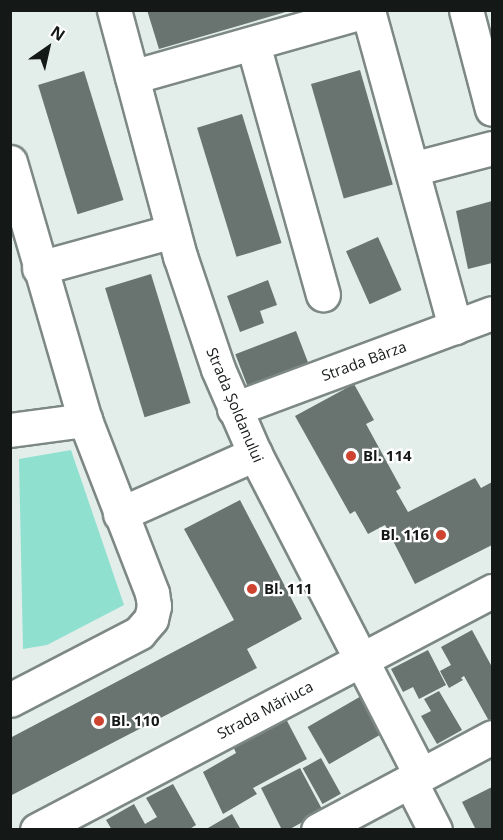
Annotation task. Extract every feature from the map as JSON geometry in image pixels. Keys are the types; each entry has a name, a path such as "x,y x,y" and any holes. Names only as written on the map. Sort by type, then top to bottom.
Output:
{"street":[{"name":"Strada Șoldanului","path":"114,10 173,231 200,321 234,409 361,660 416,778 435,830"},
{"path":"466,10 492,109"},
{"path":"132,77 368,11 455,327"},
{"path":"253,44 323,294"},
{"path":"412,169 492,148"},
{"path":"10,162 85,420 152,593 154,606 151,619 139,633 10,700"},
{"path":"39,268 173,231"},
{"name":"Strada Bârza","path":"234,409 492,313"},
{"path":"10,430 85,420"},
{"path":"120,514 255,454"},
{"name":"Strada Măriuca","path":"37,830 492,591"},
{"path":"318,830 492,737"}],"green space":[{"path":"71,450 124,605 47,645 23,649 19,459"}],"building":[{"path":"147,10 289,10 289,11 159,49"},
{"path":"360,70 393,184 344,198 311,84"},
{"path":"84,71 123,200 78,214 38,85"},
{"path":"242,114 281,243 237,257 197,128"},
{"path":"492,201 492,263 468,269 456,211"},
{"path":"378,237 402,290 370,304 346,251"},
{"path":"151,274 190,403 145,417 105,288"},
{"path":"268,280 277,305 260,311 264,323 240,332 227,296"},
{"path":"296,331 308,363 248,386 235,354"},
{"path":"354,384 374,420 366,424 401,488 396,491 408,512 475,478 481,488 492,482 492,545 415,584 385,525 368,534 355,511 350,514 295,416"},
{"name":"Bl. 110","path":"240,500 302,619 247,649 257,668 10,796 10,738 234,620 184,529"},
{"path":"472,630 492,667 492,719 489,721 464,676 461,678 463,680 449,688 440,671 451,665 441,647"},
{"path":"428,650 446,685 419,699 413,687 403,692 391,669"},
{"path":"439,691 462,730 437,744 421,716 431,711 424,699"},
{"path":"363,695 385,732 329,764 308,727"},
{"path":"285,717 307,759 253,788 257,794 223,814 203,772 236,753 233,746"},
{"path":"321,758 341,794 323,804 303,768"},
{"path":"300,768 323,811 288,830 282,830 261,788"},
{"path":"173,784 196,825 188,830 112,830 106,820 134,804 145,824 157,817 146,798"},
{"path":"492,787 492,830 476,830 462,802"},
{"path":"232,814 241,830 210,830 208,828"}],"place":[{"name":"Bl. 114","path":"351,456"},
{"name":"Bl. 116","path":"441,535"},
{"name":"Bl. 111","path":"252,589"},
{"name":"Bl. 110","path":"99,721"}]}
